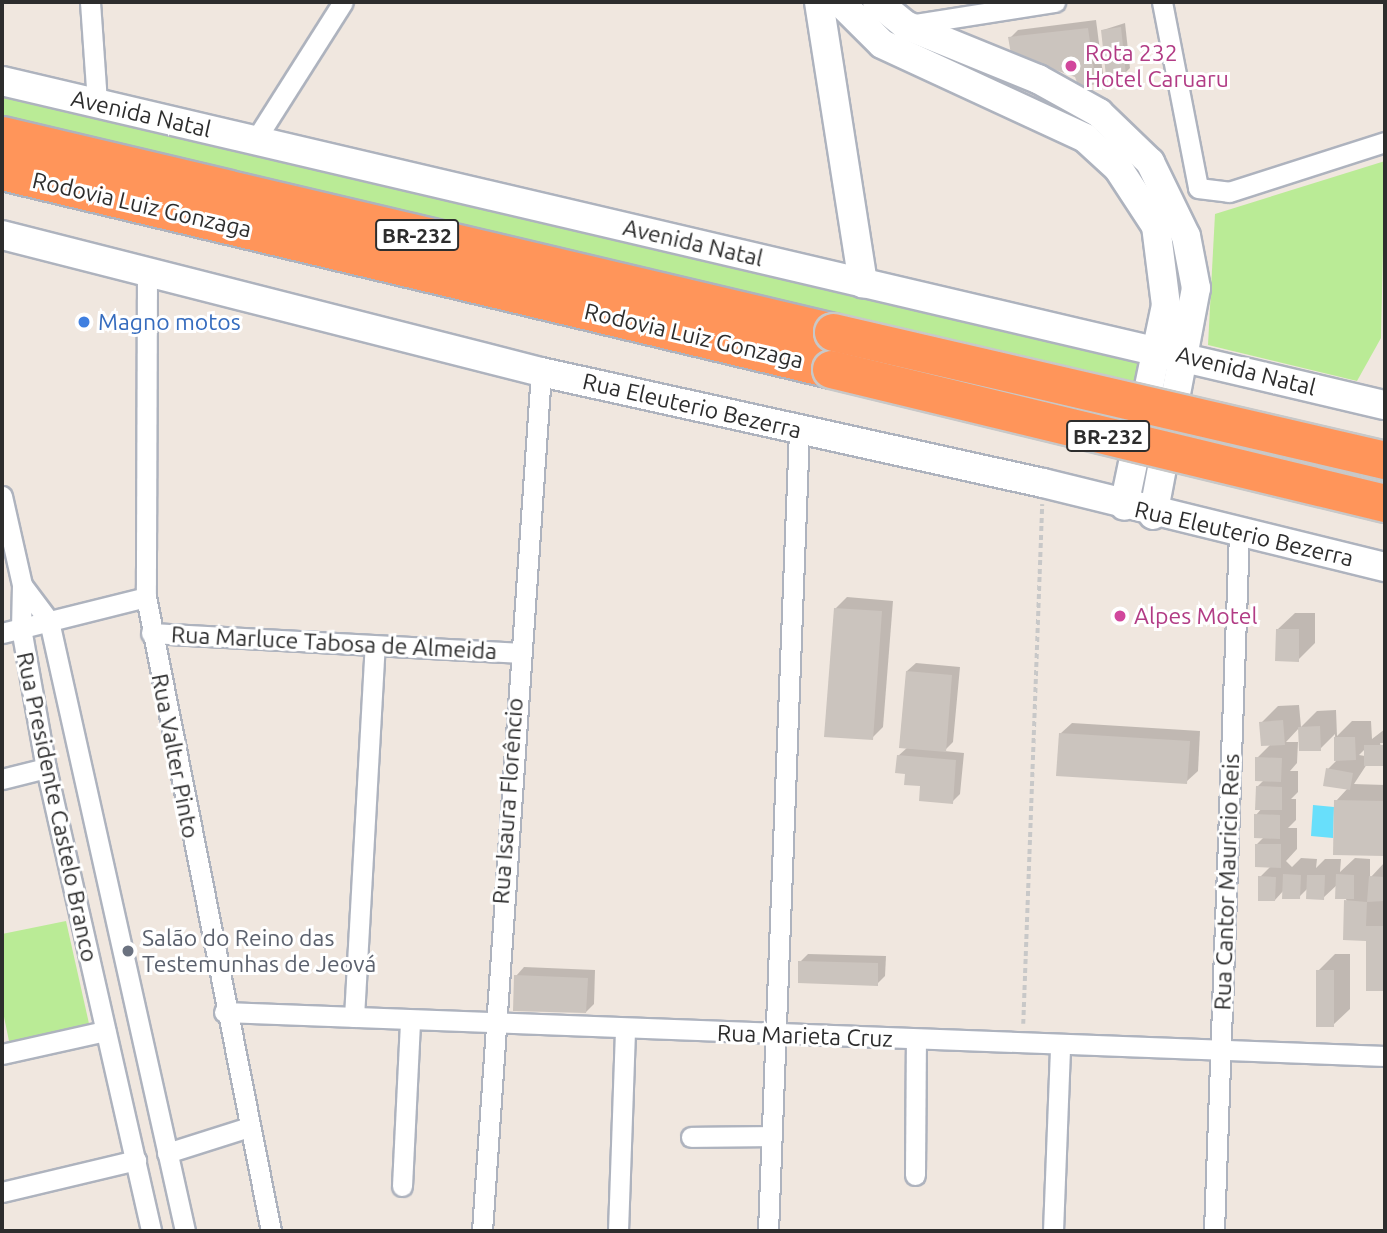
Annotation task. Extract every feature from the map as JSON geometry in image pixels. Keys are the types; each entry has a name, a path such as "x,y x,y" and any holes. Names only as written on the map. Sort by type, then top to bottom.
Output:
{"highway":[{"name":"Rodovia Luiz Gonzaga","path":"2,135 1385,460"},
{"name":"Rodovia Luiz Gonzaga","path":"2,171 1385,503"}],"street":[{"path":"90,2 97,103"},
{"path":"256,139 343,2"},
{"path":"819,2 863,284"},
{"path":"840,2 882,44 1074,133 1118,168 1156,226 1164,253 1159,350 1124,506"},
{"path":"877,2 905,25 1038,79 1099,113 1150,162 1186,236 1196,288 1187,357 1153,515"},
{"path":"905,25 1055,2"},
{"path":"1162,2 1198,188 1229,192 1385,142"},
{"name":"Avenida Natal","path":"2,81 1385,405"},
{"name":"Rua Eleuterio Bezerra","path":"2,234 541,372 1043,483 1153,515 1239,532 1385,567"},
{"name":"Rua Valter Pinto","path":"147,273 146,597 224,1012 271,1231"},
{"name":"Rua Isaura Florêncio","path":"482,1231 517,653 541,372"},
{"path":"768,1231 768,1136 799,430"},
{"path":"2,496 22,585"},
{"name":"Rua Cantor Mauricio Reis","path":"1214,1231 1239,532"},
{"name":"Rua Presidente Castelo Branco","path":"22,585 49,621 185,1231"},
{"name":"Rua Presidente Castelo Branco","path":"22,585 11,631 46,768 151,1231"},
{"path":"11,631 146,597"},
{"name":"Rua Marluce Tabosa de Almeida","path":"151,633 517,653"},
{"path":"354,1017 375,647"},
{"path":"2,779 46,768"},
{"name":"Rua Marieta Cruz","path":"224,1012 772,1036 1385,1056"},
{"path":"402,1185 410,1020"},
{"path":"618,1231 625,1030"},
{"path":"3,1050 105,1031"},
{"path":"915,1175 916,1039"},
{"path":"1053,1231 1060,1045"},
{"path":"121,1098 153,1091"},
{"path":"167,1153 249,1128"},
{"path":"691,1137 768,1136"},
{"path":"2,1192 136,1160"}],"path":[{"path":"1022,1044 1043,483"}],"green space":[{"path":"2,86 1147,357 1141,404 2,124"},
{"path":"1385,161 1381,338 1357,381 1208,345 1215,214"},
{"path":"66,921 90,1028 10,1046 2,1007 2,934"}],"water":[{"path":"1313,805 1334,807 1333,838 1311,836"}],"building":[{"path":"1121,27 1126,75 1106,76 1101,30"},
{"name":"Rota 232 Hotel Caruaru","path":"1088,28 1096,84 1079,88 1075,77 1011,54 1008,37"},
{"path":"834,608 882,611 873,740 824,737"},
{"path":"1276,629 1299,629 1299,662 1275,661"},
{"path":"906,671 952,675 946,752 899,748"},
{"path":"1283,720 1285,745 1261,746 1259,722"},
{"path":"1320,726 1321,751 1299,751 1298,727"},
{"path":"1059,733 1190,741 1187,784 1056,776"},
{"path":"1334,737 1355,737 1356,760 1334,761"},
{"path":"1364,745 1385,745 1385,766 1364,766"},
{"path":"897,755 956,760 953,804 919,801 920,786 904,785 905,774 895,773"},
{"path":"1255,757 1282,758 1281,782 1255,781"},
{"path":"1326,768 1353,773 1350,790 1323,786"},
{"path":"1256,786 1282,787 1282,810 1255,810"},
{"path":"1334,800 1385,801 1385,856 1333,855"},
{"path":"1254,814 1280,815 1280,839 1254,838"},
{"path":"1255,844 1281,844 1281,868 1255,867"},
{"path":"1283,874 1301,875 1300,899 1282,899"},
{"path":"1336,874 1354,875 1354,899 1335,899"},
{"path":"1307,875 1325,875 1324,900 1306,899"},
{"path":"1258,876 1276,877 1275,901 1258,901"},
{"path":"1369,876 1385,877 1385,901 1367,902"},
{"path":"1344,900 1367,902 1366,926 1385,926 1385,991 1366,991 1366,941 1343,940"},
{"path":"798,961 878,963 878,986 798,983"},
{"path":"1316,970 1334,970 1334,1027 1316,1027"},
{"path":"514,975 588,978 586,1013 513,1011"}],"place":[{"name":"Rota 232 Hotel Caruaru","path":"1071,66"},
{"name":"Magno motos","path":"84,322"},
{"name":"Alpes Motel","path":"1120,616"},
{"name":"Salão do Reino das Testemunhas de Jeová","path":"128,951"}]}
